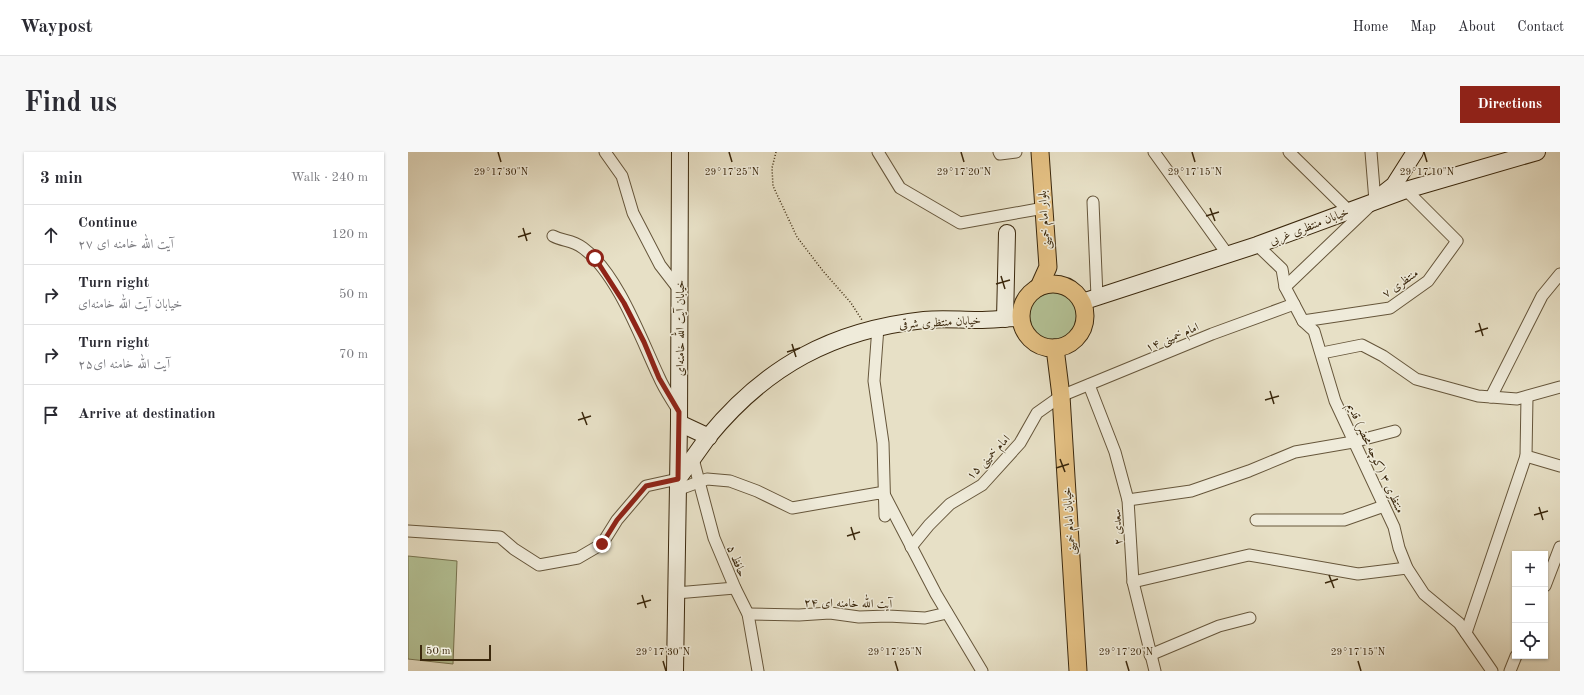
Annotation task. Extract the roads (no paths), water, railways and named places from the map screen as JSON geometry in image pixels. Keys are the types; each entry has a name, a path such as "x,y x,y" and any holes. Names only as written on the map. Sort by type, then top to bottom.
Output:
{"main road":[{"name":"خیابان آیت الله خامنه‌ای","path":"675,671 679,418 680,152"},
{"name":"بلوار امام خمینی","path":"1039,287 1048,267 1040,152"},
{"name":"بلوار امام خمینی","path":"1051,152 1059,266 1064,286"},
{"path":"1400,188 1414,152"},
{"name":"خیابان منتظری غربی","path":"1090,299 1257,246 1375,201 1400,188 1537,152"},
{"path":"1007,233 1013,318 1023,327 1028,336 1036,343 1045,347 1055,348 1065,346 1074,340 1081,332 1085,322 1085,312 1090,299 1064,286 1047,284 1039,287 1025,299 1013,318"},
{"name":"خیابان منتظری شرقی","path":"678,484 693,459 709,437 743,399 781,368 816,348 873,329 926,320 1013,318"},
{"name":"خیابان امام خمینی","path":"1055,348 1061,396 1078,671"},
{"path":"679,418 709,437"}],"street":[{"path":"605,152 622,176 633,213 660,265 680,290"},
{"path":"878,152 900,188 960,223 1044,208"},
{"path":"999,152 1000,154 1016,152"},
{"path":"1154,152 1228,255"},
{"path":"1289,152 1349,211"},
{"path":"1285,287 1375,201 1371,152"},
{"name":"منتظری ۷","path":"1302,320 1390,308 1428,281 1457,241 1400,188"},
{"path":"1090,299 1093,202"},
{"path":"553,236 558,239 574,241 595,258 604,270 624,303 644,342 659,378 679,418"},
{"name":"منتظری ۳ (کوچه محضر) قدیم","path":"1257,246 1282,269 1285,287 1302,320 1314,331 1322,353 1335,401 1394,528 1399,548 1407,568 1424,594 1459,623 1492,671"},
{"path":"1491,397 1542,296 1560,274"},
{"name":"امام خمینی ۱۴","path":"1061,396 1218,332 1294,304"},
{"path":"873,329 874,381 883,443 885,516"},
{"path":"1322,353 1362,345 1383,356 1416,379 1478,396 1517,399 1560,387"},
{"name":"سعدی ۲","path":"1089,384 1115,452 1128,500 1133,582 1155,671"},
{"name":"امام خمینی ۱۵","path":"911,547 929,525 950,504 982,485 1020,443 1037,413 1061,396"},
{"path":"1466,633 1526,456 1527,397"},
{"path":"1128,500 1191,491 1249,471 1295,452 1353,442 1395,431"},
{"path":"1526,456 1560,466"},
{"name":"حافظ ۵","path":"693,459 714,538 735,588 748,614 758,671"},
{"path":"408,531 500,537 514,549 539,565 578,558 602,544 617,520 646,486 678,484 707,479 730,481 757,491 792,508 879,493 885,496 947,613 982,671"},
{"path":"1256,520 1344,520 1384,506"},
{"path":"1548,578 1560,547"},
{"path":"1133,582 1249,555 1358,574 1407,568"},
{"path":"676,593 735,588"},
{"name":"آیت الله خامنه ای ۲۴","path":"748,614 799,615 830,613 859,617 888,616 924,618 947,613"},
{"path":"1150,655 1219,626 1250,618"},
{"path":"1510,671 1515,659"}]}
